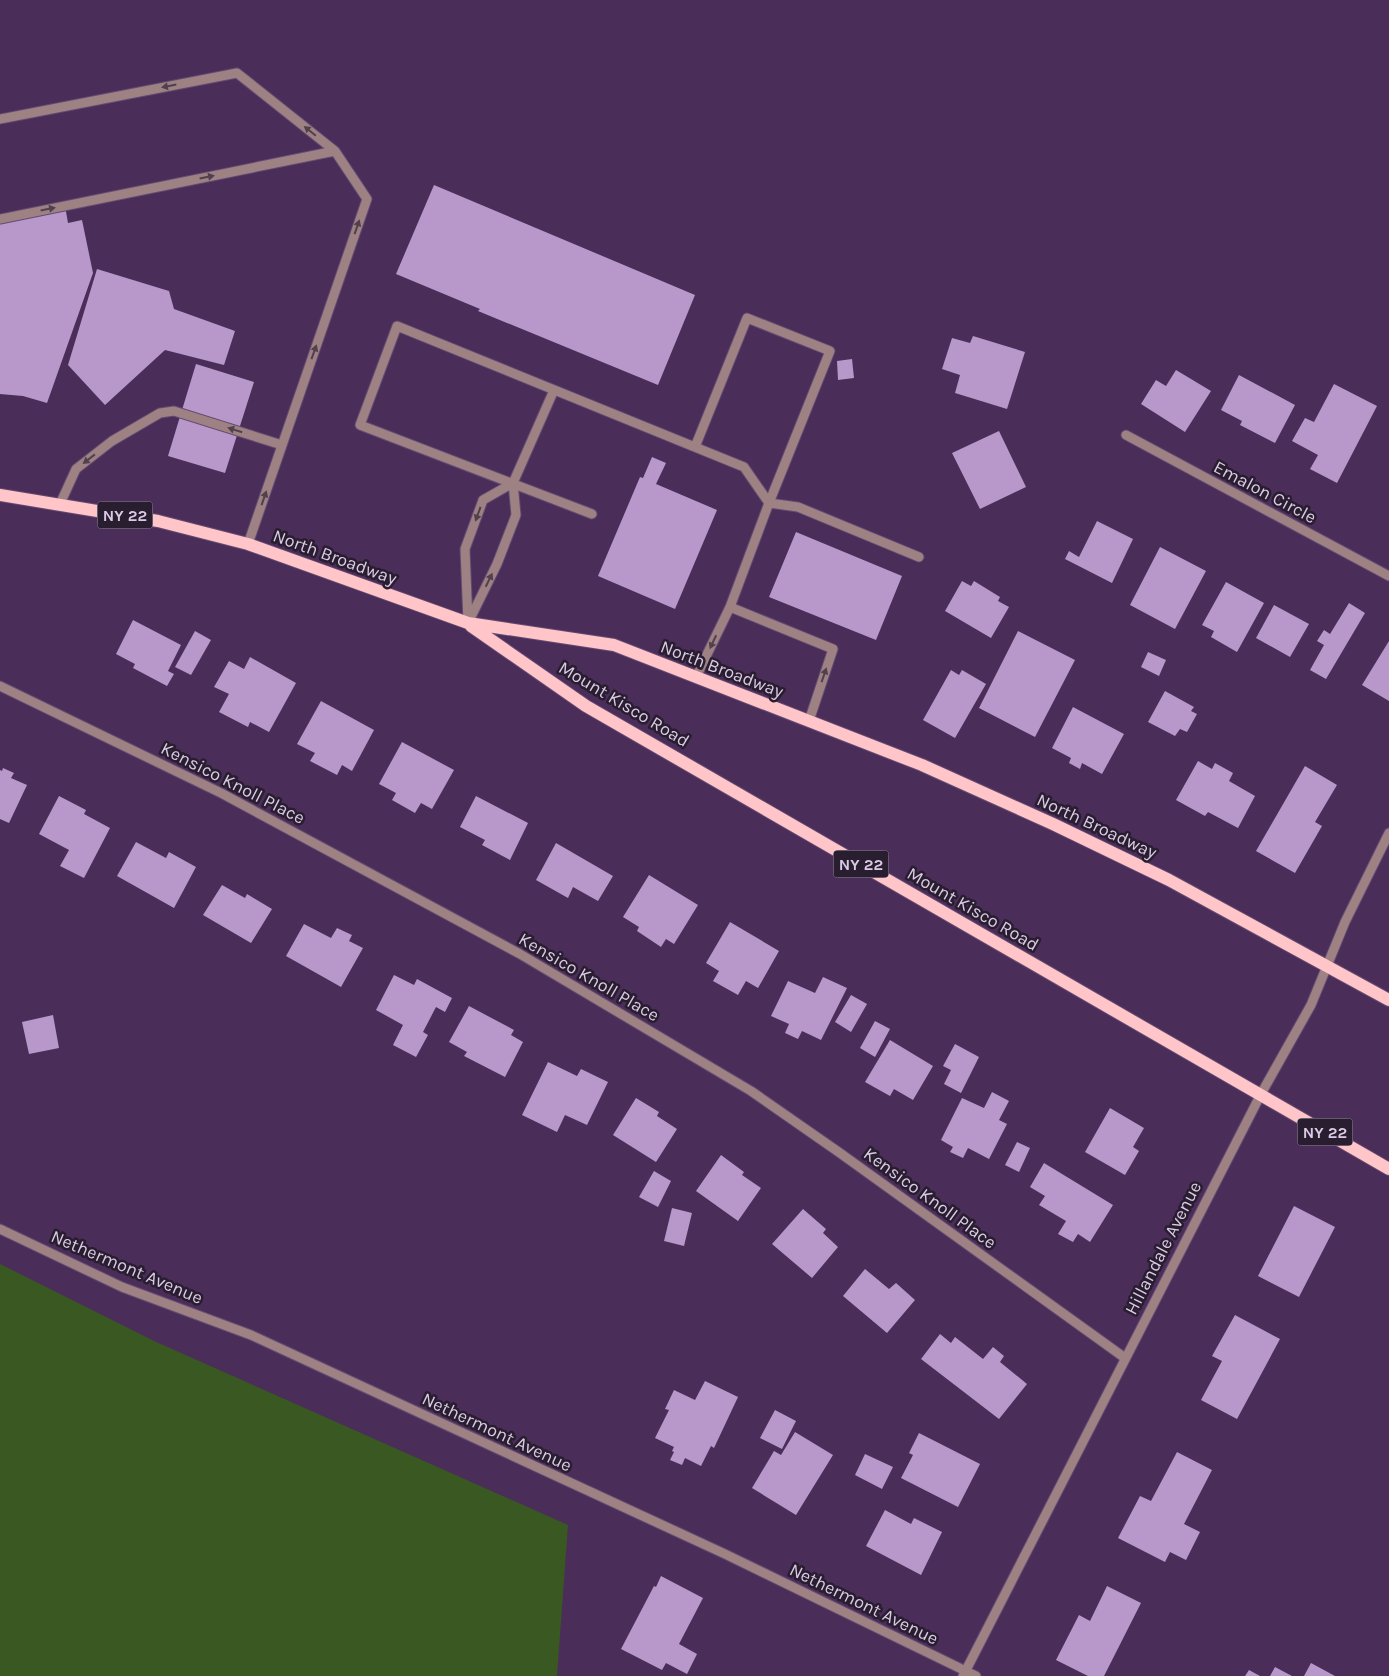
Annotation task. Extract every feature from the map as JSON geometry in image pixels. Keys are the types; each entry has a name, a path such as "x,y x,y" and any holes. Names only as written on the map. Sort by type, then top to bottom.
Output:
{"main road":[{"name":"North Broadway","path":"0,495 158,521 248,544 468,624 614,645 922,765 1053,824 1169,880 1389,1000"},
{"name":"Mount Kisco Road","path":"468,624 586,706 1389,1169"}],"street":[{"path":"0,119 237,73 335,151 367,199 248,544"},
{"path":"0,219 335,151"},
{"path":"695,448 747,318 830,351 769,503 730,607 696,677"},
{"path":"592,514 360,425 397,326 744,468 769,503 798,508 919,557"},
{"path":"468,624 497,564 516,515 513,483 554,390"},
{"path":"60,504 76,469 112,442 160,413 174,411 282,445"},
{"name":"Emalon Circle","path":"1126,436 1389,576"},
{"path":"468,624 465,548 483,500 513,483"},
{"path":"730,607 833,649 809,721"},
{"name":"Kensico Knoll Place","path":"0,686 221,793 344,859 520,954 751,1091 1125,1358"},
{"name":"Hillandale Avenue","path":"964,1674 1261,1094 1311,1005 1345,922 1389,833"},
{"name":"Nethermont Avenue","path":"0,1229 122,1287 251,1335 725,1554 964,1674 976,1676"}],"green space":[{"path":"0,1264 154,1341 568,1525 557,1676 0,1676"}],"building":[{"path":"434,185 695,295 658,385 478,311 480,309 396,274"},
{"path":"65,206 68,223 82,220 93,273 47,403 23,396 0,394 0,220"},
{"path":"97,269 169,291 174,309 235,331 224,365 165,350 105,405 68,365"},
{"path":"973,336 1025,352 1007,409 955,393 960,375 942,369 952,338 970,343"},
{"path":"852,359 854,378 838,380 837,361"},
{"path":"196,364 254,382 225,473 168,456"},
{"path":"1176,370 1211,391 1185,432 1141,404 1156,380 1166,386"},
{"path":"1239,375 1295,405 1275,443 1240,425 1242,421 1221,410"},
{"path":"1334,384 1377,406 1337,483 1310,469 1318,455 1292,441 1305,418 1314,422"},
{"path":"999,431 1026,487 980,509 952,453"},
{"path":"652,457 666,463 656,484 717,510 675,609 598,576 640,477 643,478"},
{"path":"1097,521 1133,539 1112,583 1065,559 1069,551 1079,557"},
{"path":"796,532 902,576 876,640 769,597"},
{"path":"1160,547 1206,571 1175,629 1130,605"},
{"path":"962,581 971,586 974,581 1000,597 998,601 1009,607 991,638 945,611"},
{"path":"1226,582 1264,603 1237,652 1211,637 1214,631 1202,625"},
{"path":"1349,603 1365,613 1326,679 1310,670 1324,645 1317,641 1324,630 1330,634"},
{"path":"1274,605 1309,624 1290,657 1256,638"},
{"path":"133,620 181,645 168,671 174,674 167,686 133,668 135,664 116,654"},
{"path":"195,631 211,640 191,675 175,667"},
{"path":"1018,631 1075,660 1035,737 979,708"},
{"path":"1389,641 1389,701 1362,685"},
{"path":"1148,652 1166,660 1159,676 1141,667"},
{"path":"250,657 296,683 269,732 250,722 248,727 219,712 229,694 214,687 229,661 244,669"},
{"path":"951,670 959,675 962,670 986,684 955,738 923,720"},
{"path":"1165,691 1194,707 1191,711 1197,714 1187,732 1180,729 1175,736 1148,722"},
{"path":"321,701 374,730 352,771 342,765 337,775 310,761 315,753 297,744"},
{"path":"1073,707 1124,734 1102,774 1082,763 1080,769 1069,763 1071,758 1052,748"},
{"path":"402,742 454,770 432,809 421,803 415,813 392,800 396,793 379,784"},
{"path":"1198,761 1212,769 1215,763 1233,773 1229,781 1255,796 1238,828 1208,812 1205,816 1176,800"},
{"path":"1305,766 1337,785 1315,822 1322,826 1295,873 1256,851"},
{"path":"3,768 14,773 11,778 27,785 9,823 0,819 0,770 2,771"},
{"path":"59,796 86,810 84,814 110,828 84,878 60,866 69,850 39,834"},
{"path":"476,796 528,823 510,860 482,845 485,840 460,827"},
{"path":"136,842 166,858 169,852 196,867 174,908 117,876"},
{"path":"556,843 613,876 598,901 573,887 568,898 536,880"},
{"path":"649,875 698,905 674,944 666,939 661,947 637,931 639,927 623,917"},
{"path":"222,885 245,898 247,894 272,909 251,943 203,915"},
{"path":"730,922 779,951 758,988 746,981 738,995 713,981 719,971 706,963"},
{"path":"304,924 331,938 337,928 352,935 349,941 363,948 341,987 286,956"},
{"path":"394,975 414,985 417,979 452,998 445,1012 436,1007 423,1032 428,1035 416,1057 393,1045 403,1025 376,1010"},
{"path":"823,977 847,988 821,1040 802,1031 798,1039 785,1033 789,1024 771,1016 788,981 815,993"},
{"path":"851,995 867,1004 851,1032 835,1022"},
{"path":"469,1006 514,1030 511,1035 523,1042 505,1077 464,1056 467,1052 449,1042"},
{"path":"53,1015 59,1048 29,1054 22,1022"},
{"path":"875,1021 890,1029 875,1057 860,1048"},
{"path":"890,1040 933,1066 913,1100 894,1089 890,1096 865,1082"},
{"path":"955,1044 979,1057 961,1093 944,1084 951,1070 943,1066"},
{"path":"548,1062 577,1076 581,1069 608,1082 587,1125 565,1115 557,1132 522,1115"},
{"path":"992,1092 1009,1101 999,1120 1007,1124 989,1159 968,1148 963,1158 950,1152 953,1147 941,1140 962,1098 984,1108"},
{"path":"636,1098 659,1112 657,1116 677,1129 656,1162 613,1135"},
{"path":"1110,1108 1144,1128 1133,1147 1139,1151 1125,1175 1085,1152"},
{"path":"1017,1142 1030,1148 1019,1172 1005,1165"},
{"path":"721,1155 744,1172 742,1175 761,1188 738,1221 696,1191"},
{"path":"1044,1163 1113,1205 1090,1242 1078,1234 1073,1242 1058,1234 1066,1221 1039,1205 1045,1196 1030,1187"},
{"path":"654,1171 671,1181 658,1207 639,1197"},
{"path":"1294,1206 1335,1227 1299,1297 1258,1276"},
{"path":"672,1208 692,1213 684,1246 664,1241"},
{"path":"803,1209 826,1229 823,1233 838,1247 812,1278 772,1244"},
{"path":"865,1269 889,1289 896,1283 915,1300 887,1333 843,1296"},
{"path":"1235,1315 1280,1339 1237,1419 1201,1400 1222,1361 1212,1356"},
{"path":"940,1334 951,1343 955,1337 983,1359 993,1347 1004,1356 1000,1362 1027,1384 999,1419 921,1359"},
{"path":"705,1381 738,1397 714,1448 711,1446 701,1466 685,1458 682,1465 670,1460 674,1447 655,1438 669,1410 665,1409 674,1390 695,1400"},
{"path":"775,1410 796,1421 782,1449 760,1438"},
{"path":"795,1432 833,1455 796,1515 752,1488 774,1451 781,1455"},
{"path":"919,1433 980,1464 958,1507 901,1478 913,1455 909,1453"},
{"path":"1177,1452 1212,1470 1184,1524 1200,1532 1186,1560 1170,1552 1165,1562 1118,1538 1140,1496 1151,1501"},
{"path":"865,1454 893,1467 882,1489 855,1475"},
{"path":"885,1510 911,1524 914,1518 942,1532 921,1575 866,1546"},
{"path":"661,1576 703,1598 679,1644 697,1654 687,1674 666,1663 662,1670 621,1649"},
{"path":"1107,1586 1141,1603 1104,1676 1088,1676 1056,1660 1079,1615 1090,1621"},
{"path":"1311,1663 1335,1676 1304,1676"},
{"path":"1275,1667 1292,1676 1270,1676"},
{"path":"1249,1670 1260,1676 1245,1676"}]}
